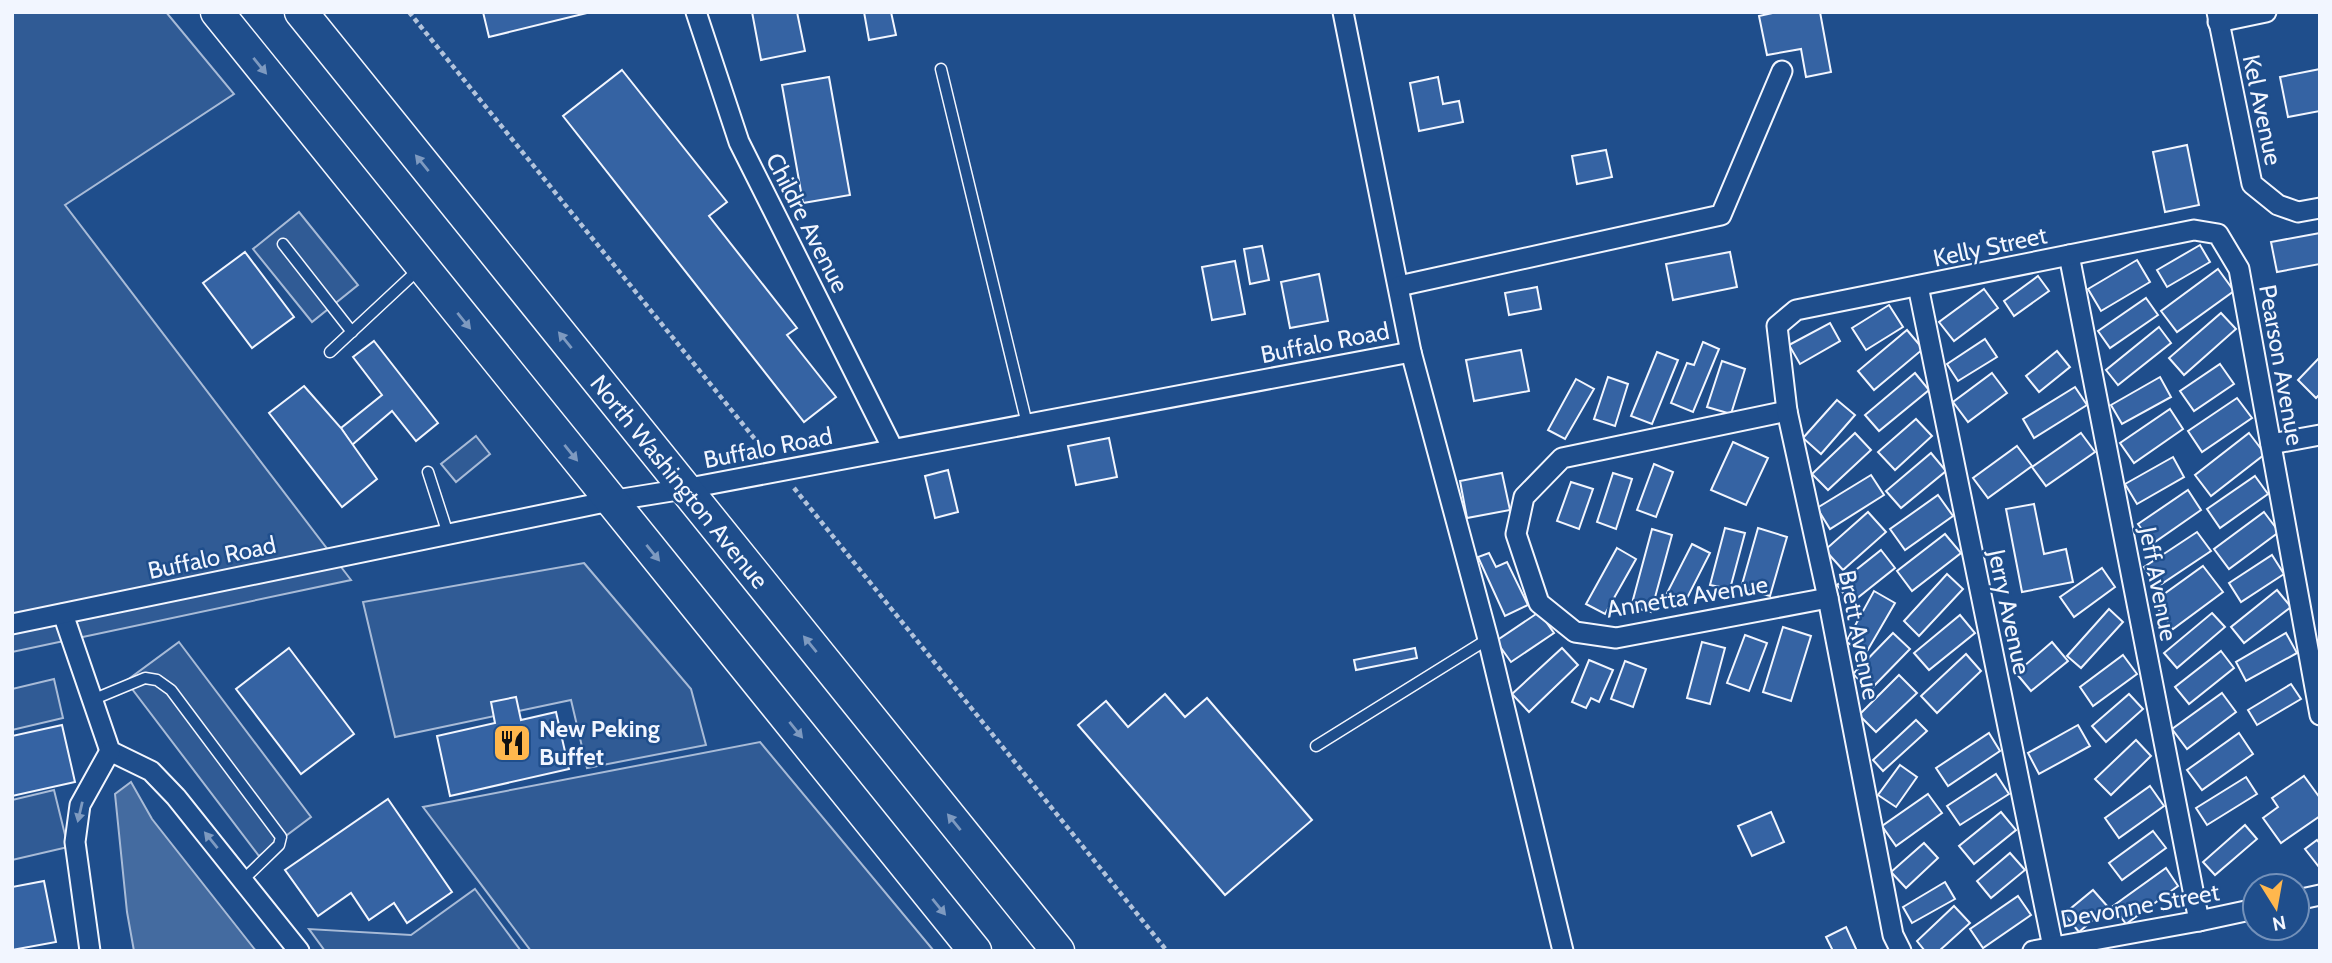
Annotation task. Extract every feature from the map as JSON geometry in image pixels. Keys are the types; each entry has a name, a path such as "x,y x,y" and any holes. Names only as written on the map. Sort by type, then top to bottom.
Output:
{"main road":[{"path":"217,12 975,951"},
{"name":"North Washington Avenue","path":"301,12 1058,951"}],"street":[{"name":"Childre Avenue","path":"696,12 739,142 893,449"},
{"path":"1343,12 1411,352 1488,639 1563,951"},
{"path":"2218,17 2266,12"},
{"name":"Kel Avenue","path":"2218,17 2252,184 2278,205 2298,212 2320,208"},
{"path":"1399,286 1721,215 1782,71"},
{"name":"Kelly Street","path":"1777,326 1796,310 2194,230 2218,234"},
{"name":"Pearson Avenue","path":"2218,234 2239,269 2320,715"},
{"name":"Jeff Avenue","path":"2069,255 2199,922"},
{"name":"Jerry Avenue","path":"1918,286 2053,947"},
{"name":"Brett Avenue","path":"1777,326 1787,411 1828,598 1893,935 1901,951"},
{"name":"Buffalo Road","path":"12,624 610,501 1411,352"},
{"name":"Annetta Avenue","path":"1787,411 1562,458 1524,497 1516,534 1539,603 1575,632 1616,638 1828,598"},
{"path":"2270,444 2320,435"},
{"path":"63,614 110,751 151,771 176,797 299,951"},
{"path":"90,951 75,842 80,805 110,751"},
{"name":"Devonne Street","path":"2033,951 2241,912"}],"lane":[{"path":"941,69 1027,424"},
{"path":"283,244 352,332"},
{"path":"330,352 421,268"},
{"path":"428,472 448,534"},
{"path":"1316,746 1488,639"},
{"path":"92,700 145,678 157,680 171,690 281,837 279,845 243,880"}],"shaded area":[{"path":"12,12 166,12 234,94 65,205 351,580 12,652"},
{"path":"299,212 358,285 312,322 253,249"},
{"path":"476,436 490,454 456,482 441,464"},
{"path":"584,563 691,689 706,745 587,768 571,700 395,737 363,602"},
{"path":"179,642 311,817 259,856 126,681"},
{"path":"54,679 63,718 12,730 12,689"},
{"path":"760,742 934,951 531,951 423,807"},
{"path":"131,782 152,819 256,951 134,951 127,912 115,794"},
{"path":"54,790 68,847 12,860 12,800"},
{"path":"475,889 521,951 325,951 309,929 411,935"}],"building":[{"path":"483,12 591,12 489,37"},
{"path":"752,12 797,12 805,51 761,60"},
{"path":"864,12 891,12 896,35 869,40"},
{"path":"1777,12 1820,12 1831,72 1806,77 1801,49 1767,55 1759,16"},
{"path":"2320,69 2320,111 2288,117 2280,77"},
{"path":"622,70 727,202 709,216 797,328 787,335 836,397 804,422 563,116"},
{"path":"829,77 850,195 803,203 782,85"},
{"path":"1438,77 1443,104 1459,101 1463,122 1419,131 1410,83"},
{"path":"2187,145 2199,205 2165,212 2153,152"},
{"path":"1606,150 1612,177 1577,184 1572,156"},
{"path":"2320,233 2320,264 2277,272 2271,242"},
{"path":"2200,245 2210,262 2167,287 2157,270"},
{"path":"1262,246 1269,280 1250,284 1244,249"},
{"path":"245,252 294,317 252,348 203,283"},
{"path":"1730,252 1737,287 1673,300 1666,264"},
{"path":"2137,260 2150,282 2101,311 2088,289"},
{"path":"1235,261 1245,314 1212,320 1202,267"},
{"path":"2218,269 2234,291 2177,332 2161,311"},
{"path":"1319,274 1328,321 1290,328 1281,282"},
{"path":"2038,276 2049,291 2014,316 2004,301"},
{"path":"1537,287 1541,309 1509,315 1505,293"},
{"path":"1984,289 1998,308 1954,341 1939,322"},
{"path":"2146,298 2158,315 2110,348 2098,331"},
{"path":"1889,305 1903,327 1866,350 1852,328"},
{"path":"2221,313 2236,329 2184,375 2169,358"},
{"path":"1830,323 1840,341 1800,364 1789,345"},
{"path":"2159,327 2171,343 2118,385 2106,370"},
{"path":"1907,330 1923,349 1874,390 1858,371"},
{"path":"1985,339 1997,357 1958,381 1947,364"},
{"path":"374,341 438,423 416,441 392,411 352,445 341,428 382,395 353,357"},
{"path":"1703,342 1719,349 1693,412 1671,403 1687,363 1694,365"},
{"path":"1521,350 1529,391 1474,401 1466,360"},
{"path":"2057,351 2070,367 2039,392 2026,376"},
{"path":"1657,352 1678,360 1652,424 1631,416"},
{"path":"2320,357 2320,394 2316,398 2298,380"},
{"path":"1722,361 1745,369 1731,414 1707,407"},
{"path":"2220,364 2234,384 2194,411 2180,391"},
{"path":"1915,373 1929,390 1879,431 1865,415"},
{"path":"1992,373 2007,393 1968,422 1953,402"},
{"path":"1608,377 1628,384 1615,426 1594,419"},
{"path":"2160,377 2171,397 2122,424 2111,405"},
{"path":"1576,379 1594,389 1565,439 1548,430"},
{"path":"304,386 341,428 377,479 342,507 269,413"},
{"path":"2075,387 2087,405 2034,438 2023,419"},
{"path":"2237,398 2252,418 2202,452 2188,431"},
{"path":"1837,400 1855,415 1821,454 1803,438"},
{"path":"2170,409 2183,429 2134,463 2120,443"},
{"path":"1916,419 1932,436 1895,470 1878,452"},
{"path":"1855,433 1871,450 1828,490 1812,474"},
{"path":"2081,433 2095,452 2046,486 2032,467"},
{"path":"2249,433 2265,454 2211,496 2195,475"},
{"path":"1109,438 1117,477 1076,485 1068,446"},
{"path":"1733,442 1768,458 1746,505 1711,490"},
{"path":"2017,446 2032,466 1988,498 1973,478"},
{"path":"1931,453 1946,471 1901,508 1886,491"},
{"path":"2173,457 2184,477 2137,504 2125,484"},
{"path":"1654,464 1673,472 1656,517 1637,510"},
{"path":"948,470 958,512 935,518 925,476"},
{"path":"1502,473 1510,510 1467,518 1460,481"},
{"path":"1613,473 1632,479 1616,529 1597,522"},
{"path":"1871,475 1884,495 1830,529 1817,508"},
{"path":"2255,476 2268,494 2220,528 2207,509"},
{"path":"1571,482 1593,489 1579,529 1557,521"},
{"path":"2188,490 2201,510 2152,544 2138,524"},
{"path":"1938,495 1953,516 1905,550 1890,529"},
{"path":"2034,504 2044,554 2066,549 2073,582 2022,592 2006,509"},
{"path":"1868,512 1886,532 1843,570 1825,550"},
{"path":"2264,512 2279,532 2229,569 2214,549"},
{"path":"1725,528 1745,533 1730,589 1710,585"},
{"path":"1758,528 1787,537 1770,596 1741,588"},
{"path":"1652,529 1672,535 1651,612 1631,607"},
{"path":"2197,532 2211,551 2157,587 2144,567"},
{"path":"1945,534 1961,553 1912,591 1897,571"},
{"path":"1692,544 1710,553 1683,606 1665,597"},
{"path":"1617,548 1636,559 1605,614 1586,604"},
{"path":"1881,550 1895,568 1851,603 1837,585"},
{"path":"1489,553 1496,567 1507,562 1528,605 1505,616 1478,557"},
{"path":"2272,555 2284,574 2241,602 2229,583"},
{"path":"2203,566 2223,592 2173,629 2153,602"},
{"path":"2102,568 2115,587 2074,617 2060,597"},
{"path":"1947,574 1963,589 1919,636 1904,621"},
{"path":"2277,590 2291,607 2244,643 2231,627"},
{"path":"1874,591 1895,603 1866,653 1846,642"},
{"path":"2109,609 2123,622 2081,668 2067,656"},
{"path":"1539,612 1554,633 1511,662 1496,641"},
{"path":"2212,613 2225,627 2177,668 2164,653"},
{"path":"1960,615 1975,633 1929,670 1914,653"},
{"path":"1783,627 1811,636 1791,701 1763,692"},
{"path":"1893,633 1910,649 1870,690 1853,674"},
{"path":"2286,633 2297,653 2246,681 2236,662"},
{"path":"1745,635 1767,643 1749,691 1727,683"},
{"path":"1702,642 1725,648 1710,704 1687,698"},
{"path":"2052,642 2068,661 2031,691 2016,673"},
{"path":"289,648 354,734 301,774 236,689"},
{"path":"1415,648 1417,658 1356,670 1354,660"},
{"path":"1562,648 1578,665 1529,712 1512,694"},
{"path":"2221,651 2234,668 2189,704 2175,687"},
{"path":"1966,654 1981,671 1937,713 1921,696"},
{"path":"2123,655 2137,674 2093,706 2080,687"},
{"path":"1589,660 1613,670 1599,702 1591,698 1586,708 1572,702"},
{"path":"1625,661 1646,669 1633,707 1611,699"},
{"path":"1899,675 1917,693 1876,732 1859,715"},
{"path":"2291,684 2301,699 2257,725 2248,710"},
{"path":"2222,693 2236,712 2187,749 2172,729"},
{"path":"1165,694 1185,717 1207,698 1312,820 1225,895 1078,725 1106,701 1128,727"},
{"path":"2129,694 2143,709 2106,742 2092,726"},
{"path":"516,697 521,720 556,712 569,769 450,796 437,736 495,723 491,702"},
{"path":"1916,720 1927,731 1883,771 1873,760"},
{"path":"62,725 75,782 12,796 12,736"},
{"path":"2078,725 2090,746 2039,774 2028,753"},
{"path":"1989,733 2000,751 1948,786 1936,768"},
{"path":"2239,733 2253,754 2202,790 2187,770"},
{"path":"2136,740 2151,756 2111,795 2095,779"},
{"path":"1900,765 1917,777 1896,807 1878,795"},
{"path":"1996,774 2009,794 1960,825 1947,806"},
{"path":"2304,776 2320,798 2320,816 2281,843 2263,818 2278,807 2272,798"},
{"path":"2246,777 2257,794 2207,825 2196,808"},
{"path":"2150,786 2164,806 2119,838 2105,818"},
{"path":"1928,794 1942,813 1896,846 1882,826"},
{"path":"388,799 452,892 407,923 394,903 369,920 351,893 318,916 285,870"},
{"path":"1771,812 1784,842 1752,856 1738,826"},
{"path":"2001,812 2016,830 1974,864 1959,846"},
{"path":"2245,825 2257,839 2215,875 2203,862"},
{"path":"2153,831 2166,848 2122,880 2109,863"},
{"path":"2317,840 2320,844 2319,867 2305,849"},
{"path":"1924,843 1938,858 1906,888 1891,872"},
{"path":"2010,853 2025,870 1991,898 1977,881"},
{"path":"2166,868 2178,886 2126,924 2113,906"},
{"path":"44,881 56,942 12,950 12,887"},
{"path":"1945,882 1955,899 1912,923 1903,907"},
{"path":"2093,890 2108,907 2079,932 2064,914"},
{"path":"2018,896 2031,915 1983,948 1970,929"},
{"path":"1954,906 1970,923 1939,951 1925,951 1917,941"},
{"path":"1846,927 1857,951 1833,951 1826,937"}],"place":[{"name":"New Peking Buffet","path":"512,743"}]}
